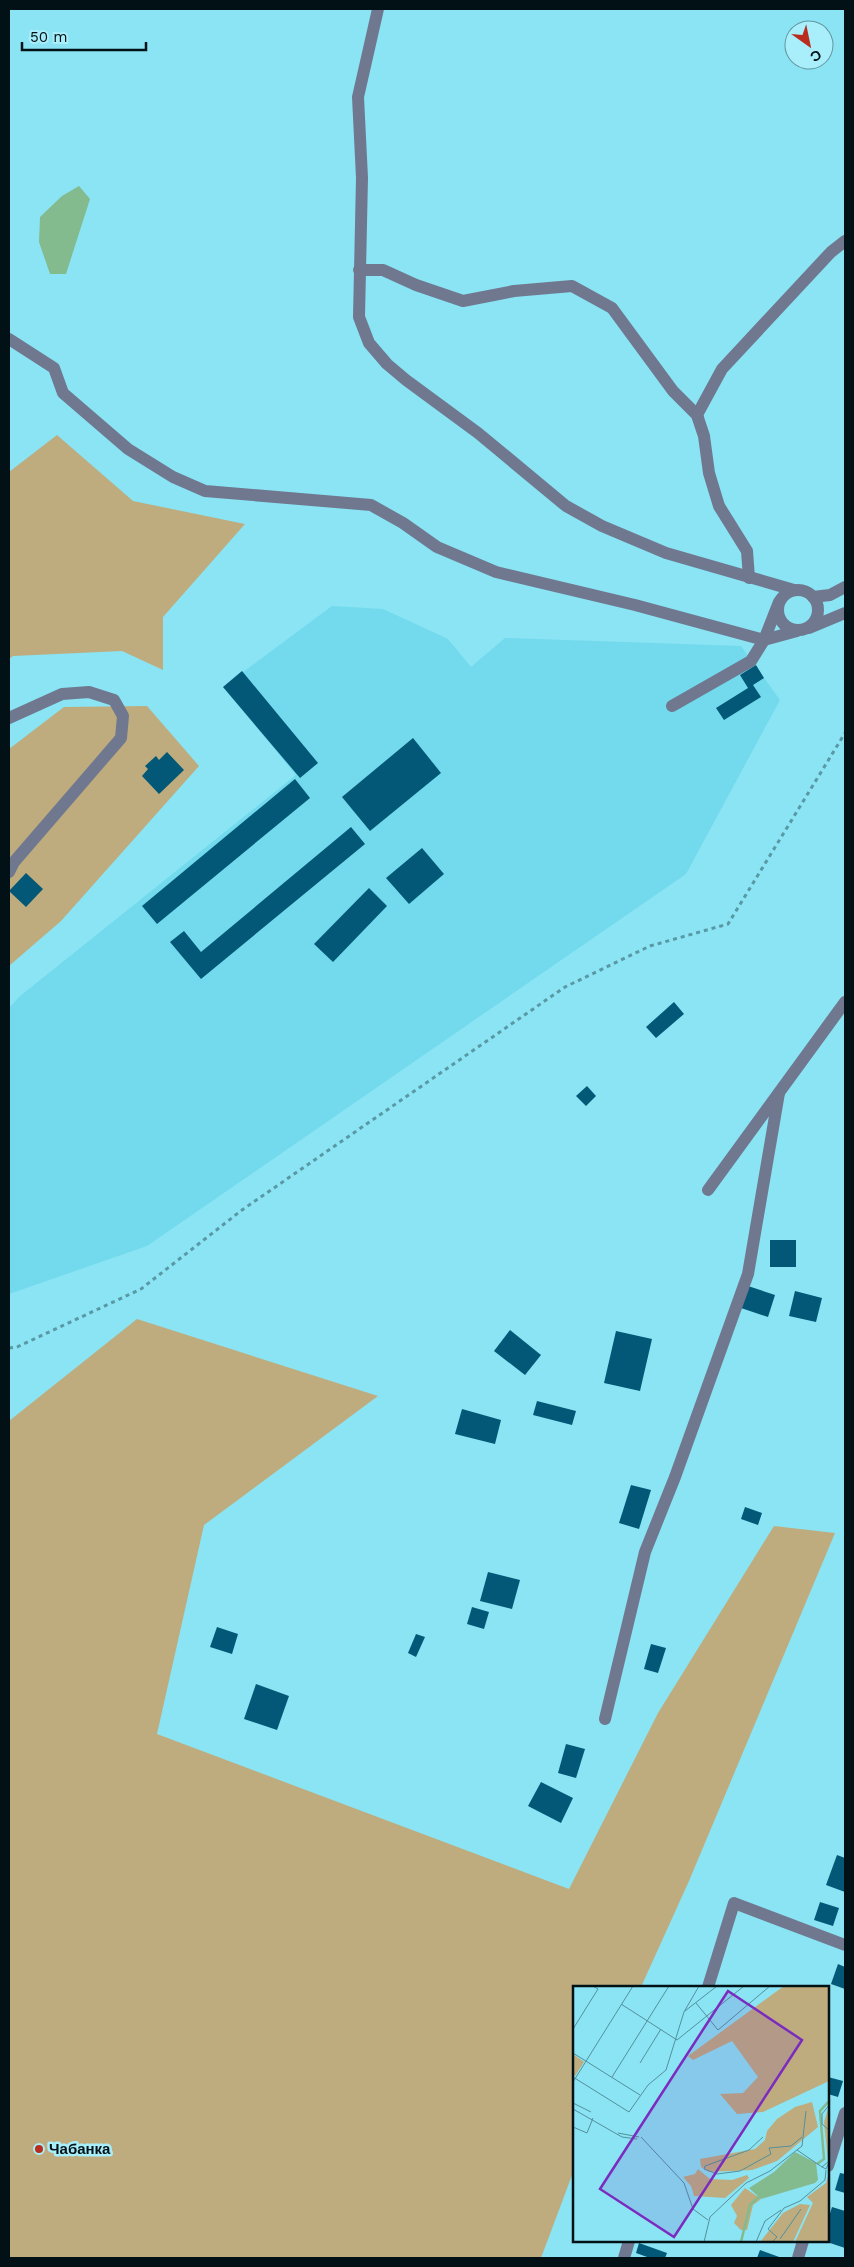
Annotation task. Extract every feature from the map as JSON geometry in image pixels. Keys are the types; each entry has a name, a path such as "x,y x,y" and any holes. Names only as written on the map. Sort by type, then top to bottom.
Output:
{"street":[{"path":"378,9 358,97 362,178 359,317 370,344 387,364 406,380 478,433 573,510 631,539 696,563 794,590 808,592 813,597 818,610 818,617 803,629 785,626 780,621 778,615 779,602"},
{"path":"697,415 722,369 831,252 845,241"},
{"path":"359,270 384,270 416,285 463,301 514,291 572,286 612,308 673,391 697,415 704,436 709,473 719,506 746,551 749,578"},
{"path":"9,339 54,368 63,393 128,449 173,477 205,491 371,505 403,522 437,547 496,572 635,605 764,640 845,614"},
{"path":"813,597 830,595 845,587"},
{"path":"672,706 751,661 764,640 779,602 794,590"},
{"path":"9,718 62,694 89,692 114,700 123,716 121,738 14,862 9,872"},
{"path":"708,1190 845,1002"},
{"path":"605,1719 645,1552 748,1274 779,1093"},
{"path":"708,1986 734,1903 845,1945"},
{"path":"829,2163 845,2113"},
{"path":"624,2258 629,2242"},
{"path":"798,2258 803,2242"}],"path":[{"path":"9,1348 17,1347 141,1289 242,1210 565,987 650,946 728,924 845,733"}],"shaded area":[{"path":"79,186 90,199 66,274 50,274 39,242 40,217 62,196"},
{"path":"57,435 133,501 245,524 163,617 163,670 122,651 13,656 9,659 9,472"},
{"path":"332,606 383,609 448,639 471,667 505,638 741,646 780,700 686,874 147,1246 9,1294 9,1008 19,997 296,775 223,687"},
{"path":"147,706 199,766 61,921 9,966 9,749 64,707"},
{"path":"137,1319 378,1396 204,1525 157,1734 569,1889 658,1713 774,1526 835,1533 689,1881 641,1986 573,1986 573,2173 541,2258 9,2258 9,1421"}],"building":[{"path":"756,665 764,678 753,685 761,697 724,720 716,708 748,688 740,675"},
{"path":"242,671 318,763 300,778 223,687"},
{"path":"413,738 441,773 370,831 342,797"},
{"path":"167,752 184,770 159,794 142,776 148,769 145,766 156,756 159,760"},
{"path":"295,779 310,798 157,924 142,906"},
{"path":"351,827 365,844 201,979 170,942 184,931 201,952"},
{"path":"422,848 444,874 409,904 386,878"},
{"path":"26,873 43,889 26,907 9,891"},
{"path":"369,888 387,906 333,962 314,944"},
{"path":"674,1002 684,1014 656,1038 646,1027"},
{"path":"587,1086 596,1096 586,1106 576,1096"},
{"path":"770,1240 796,1240 796,1267 770,1267"},
{"path":"748,1286 775,1295 768,1317 741,1308"},
{"path":"795,1291 822,1298 816,1322 789,1316"},
{"path":"510,1330 541,1355 525,1375 494,1351"},
{"path":"616,1331 652,1339 640,1391 604,1383"},
{"path":"537,1401 576,1411 572,1425 533,1415"},
{"path":"462,1409 501,1420 495,1444 455,1434"},
{"path":"631,1485 651,1490 639,1529 619,1523"},
{"path":"745,1507 762,1513 758,1525 741,1519"},
{"path":"488,1572 520,1580 512,1609 480,1601"},
{"path":"472,1607 489,1612 484,1629 467,1624"},
{"path":"217,1627 238,1634 232,1654 210,1647"},
{"path":"416,1634 425,1637 416,1657 408,1653"},
{"path":"651,1644 666,1648 658,1673 644,1669"},
{"path":"256,1684 289,1696 277,1730 244,1719"},
{"path":"566,1744 585,1749 576,1778 558,1773"},
{"path":"541,1782 573,1798 561,1823 528,1806"},
{"path":"837,1855 845,1858 845,1892 826,1885"},
{"path":"820,1902 839,1908 833,1926 814,1920"},
{"path":"838,1964 845,1967 845,1989 831,1984"},
{"path":"829,2077 843,2081 838,2097 829,2094"},
{"path":"840,2173 845,2174 845,2193 835,2190"},
{"path":"832,2207 845,2211 845,2248 827,2242 829,2242 829,2217"},
{"path":"639,2243 667,2253 665,2258 650,2258 636,2253"},
{"path":"760,2250 782,2258 757,2258"}],"place":[{"name":"Чабанка","path":"39,2149"}]}
